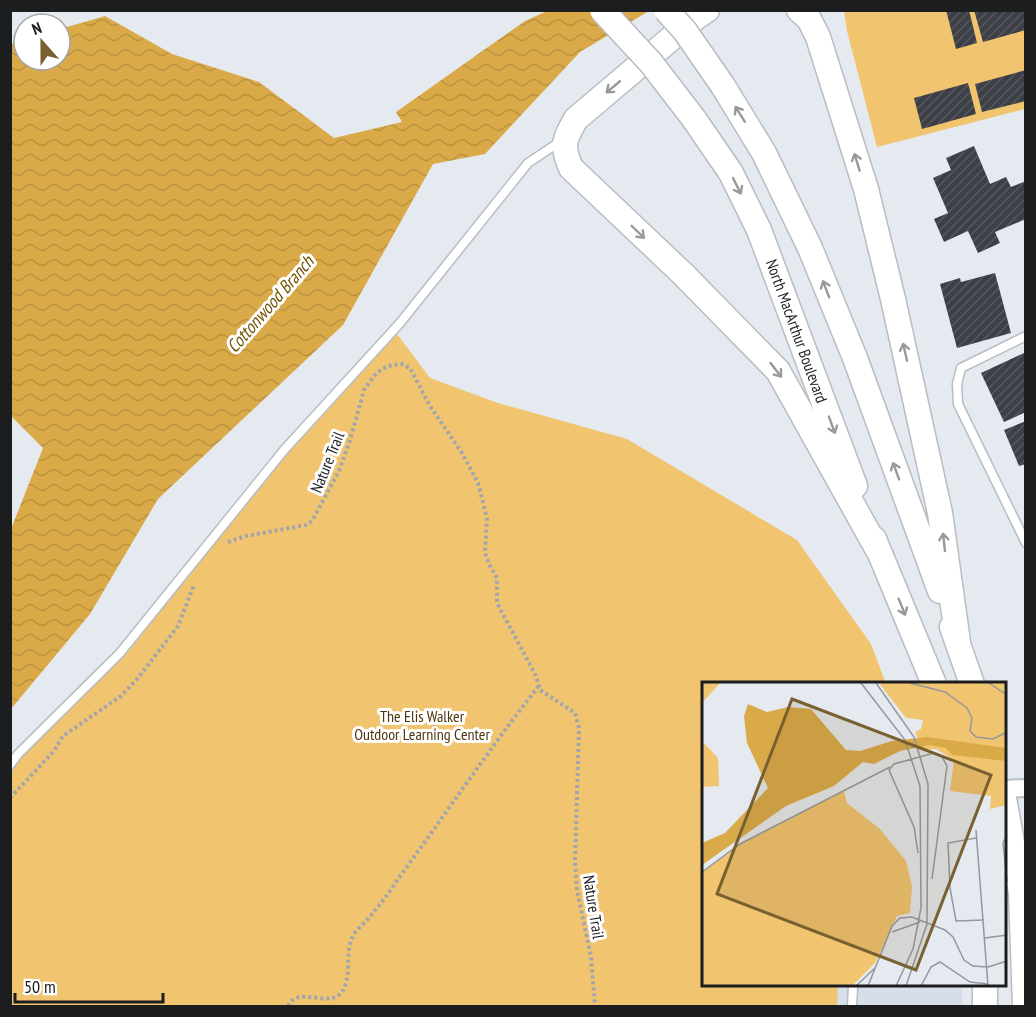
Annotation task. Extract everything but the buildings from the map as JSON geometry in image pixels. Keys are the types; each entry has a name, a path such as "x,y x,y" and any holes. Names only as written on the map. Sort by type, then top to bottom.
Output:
{"main road":[{"name":"North MacArthur Boulevard","path":"602,10 651,63 694,119 731,173 759,230 879,552 933,682"},
{"path":"666,10 685,31 723,86 764,153 810,248 855,358 971,682"},
{"path":"707,10 576,119 564,140 565,154 571,168 683,274 778,371 879,552"},
{"path":"800,10 809,20 818,37 866,189 893,299 940,513 958,642"},
{"path":"1006,804 1021,893 1025,1006"},
{"path":"984,987 985,1006"}],"street":[{"path":"1006,789 1026,788"}],"lane":[{"path":"10,765 18,754 120,652 284,450 400,323 528,163 564,140"},
{"path":"1026,336 962,368 957,384 958,404 1026,543"},
{"path":"852,1006 853,987"}],"path":[{"name":"Nature Trail","path":"225,544 231,540 306,525 312,521 339,471 364,390 374,376 392,364 402,364 410,368 425,398 462,453 478,483 487,518 485,553 497,578 497,603 536,676 540,690 575,713 579,728 575,863 577,890 591,957 595,1006"},
{"path":"10,798 54,751 63,736 121,696 138,678 178,626 198,580"},
{"path":"288,1006 290,1001 297,997 322,999 333,998 340,994 345,986 353,935 383,900 539,686"}],"shaded area":[{"path":"820,987 962,987 962,1006 820,1006"}],"green space":[{"path":"844,11 1025,11 1025,109 877,147 847,31"},
{"name":"The Elis Walker Outdoor Learning Center","path":"394,330 430,378 498,403 627,439 797,540 871,644 885,682 702,682 702,987 838,987 837,1006 11,1006 11,765 113,659 265,473"}],"water":[{"name":"Cottonwood Branch","path":"547,11 649,11 580,52 485,154 433,164 343,325 158,499 90,614 11,709 11,529 43,448 11,416 11,44 12,72 72,72 72,26 105,16 172,54 259,82 334,138 402,122 396,112 525,21"}]}
